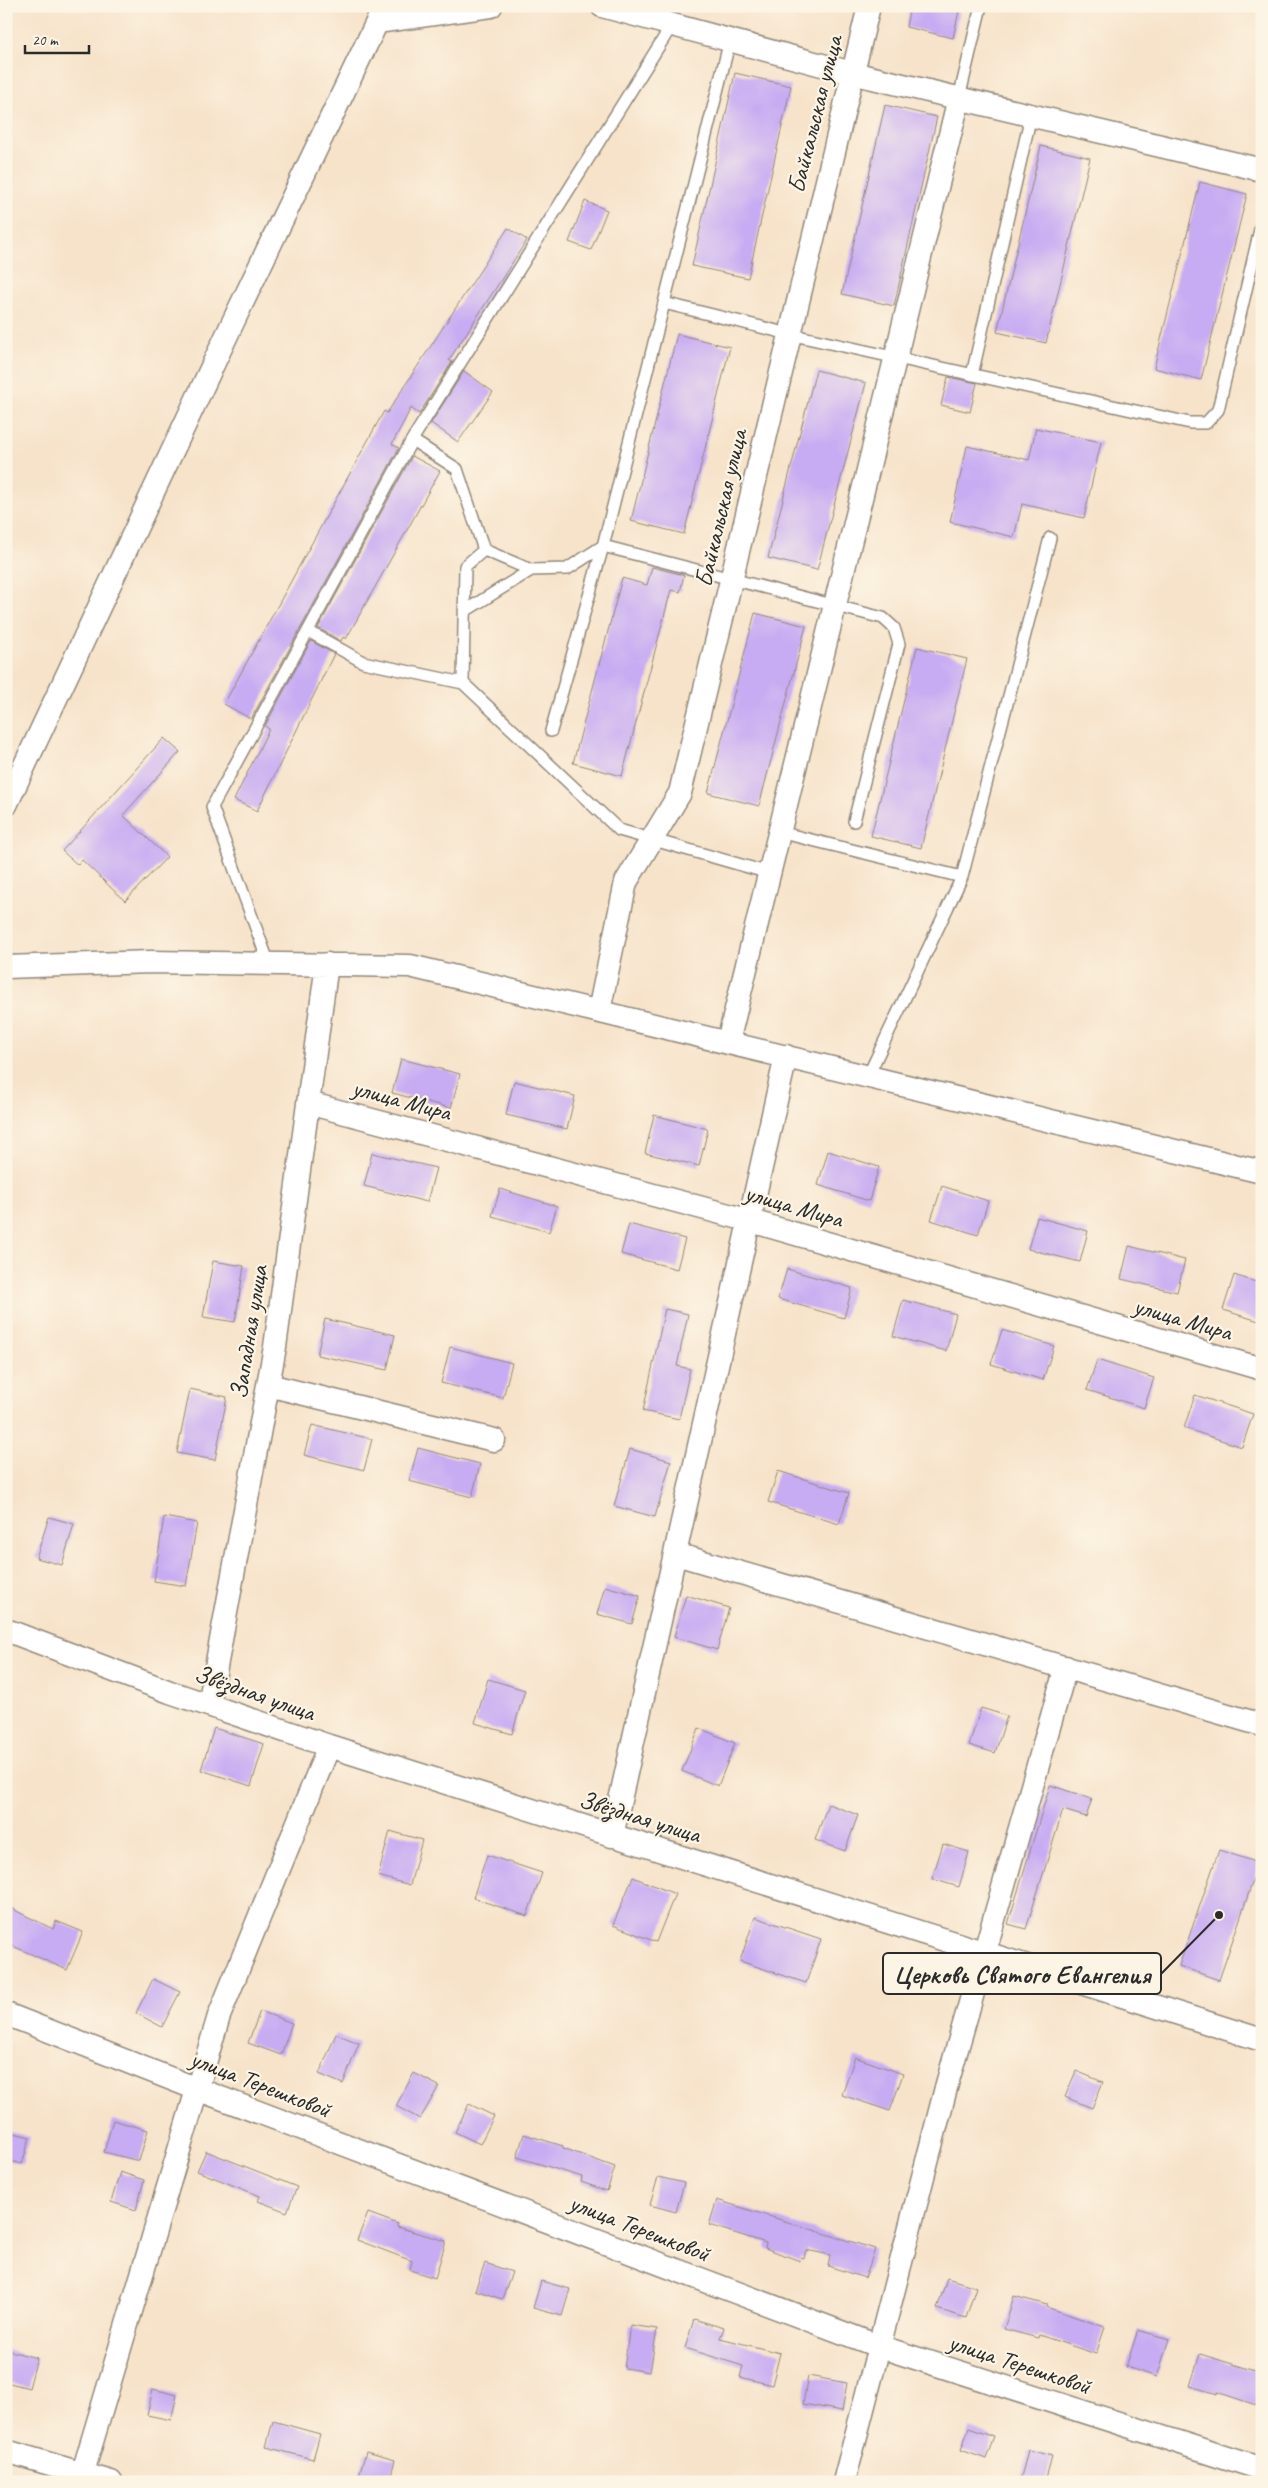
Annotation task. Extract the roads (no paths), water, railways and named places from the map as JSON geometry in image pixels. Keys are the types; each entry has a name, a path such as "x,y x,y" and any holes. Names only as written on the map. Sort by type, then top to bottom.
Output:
{"street":[{"path":"6,805 233,322 377,22 491,6"},
{"path":"602,6 852,73 1262,170"},
{"name":"Байкальская улица","path":"599,1011 626,882 680,793 869,6"},
{"path":"728,1042 959,98"},
{"path":"6,967 150,962 410,966 1262,1172"},
{"name":"Западная улица","path":"209,1706 268,1385 327,964"},
{"path":"612,1836 751,1221 786,1056"},
{"name":"улица Мира","path":"308,1103 751,1221 1262,1369"},
{"path":"268,1385 494,1440"},
{"path":"676,1554 1262,1725"},
{"name":"Звёздная улица","path":"6,1630 209,1706 329,1746 1262,2040"},
{"path":"844,2482 947,2084 1066,1668"},
{"path":"80,2477 219,2016 329,1746"},
{"name":"улица Терешковой","path":"6,2014 197,2089 878,2346 1262,2469"},
{"path":"6,2452 80,2477 111,2482"}],"lane":[{"path":"959,98 981,6"},
{"path":"269,964 212,807 412,440 672,25"},
{"path":"551,731 603,546 730,40"},
{"path":"972,374 1031,116"},
{"path":"664,303 896,358 1190,422 1206,422 1218,410 1262,221"},
{"path":"412,440 457,469 484,550 531,570 567,569 603,546 883,618 894,628 899,644 854,821"},
{"path":"868,1076 962,877 1050,538"},
{"path":"463,683 464,566 484,550"},
{"path":"464,611 531,570"},
{"path":"308,631 364,662 463,683 619,830 769,873"},
{"path":"779,832 962,877"}],"place":[{"name":"Церковь Святого Евангелия","path":"1219,1915"}]}
